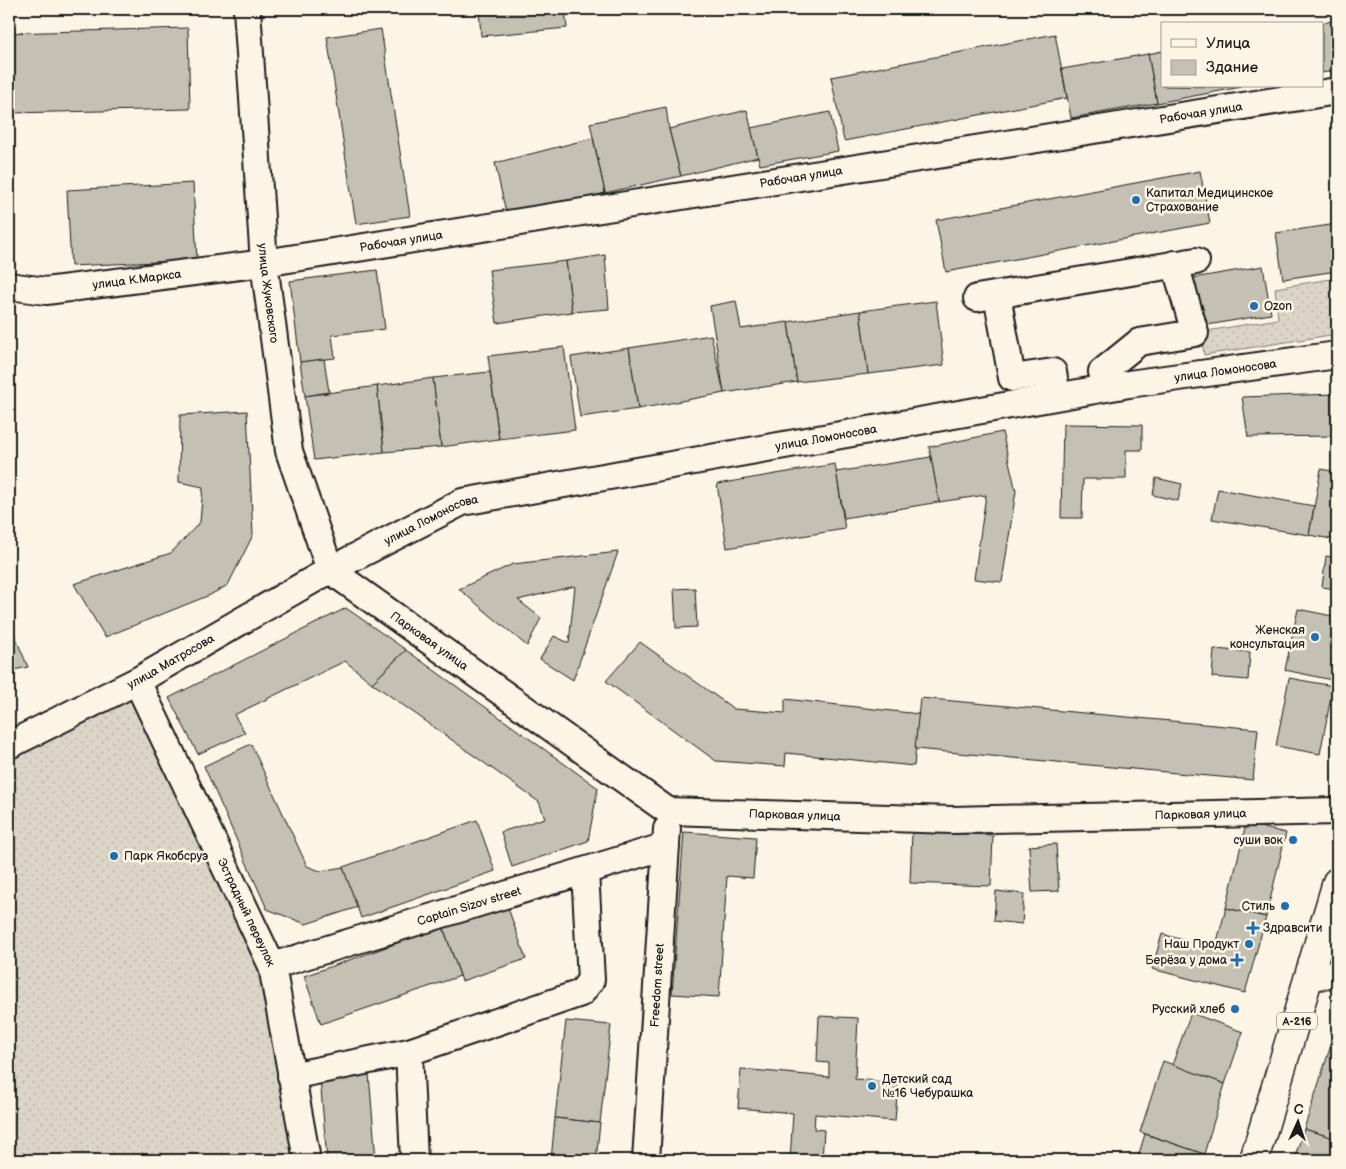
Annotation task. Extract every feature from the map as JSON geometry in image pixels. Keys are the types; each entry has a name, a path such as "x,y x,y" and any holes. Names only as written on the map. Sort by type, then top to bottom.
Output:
{"main road":[{"name":"А-216","path":"1254,1160 1337,882"}],"street":[{"name":"улица Жуковского","path":"248,9 264,263 289,451 330,570"},
{"name":"Рабочая улица","path":"264,263 1337,91"},
{"name":"улица К.Маркса","path":"9,286 46,291 264,263"},
{"path":"1057,396 1053,372 1012,378 987,296 1185,263 1195,333 1139,342 1102,372 1106,388"},
{"name":"улица Ломоносова","path":"330,570 462,502 1057,396 1337,355"},
{"name":"улица Матросова","path":"9,745 136,681 330,570"},
{"name":"Парковая улица","path":"330,570 668,811 952,820 1337,811"},
{"name":"Эстрадный переулок","path":"136,681 272,966 307,1160"},
{"name":"Freedom street","path":"646,1160 668,811"},
{"name":"Captain Sizov street","path":"272,966 666,846"},
{"path":"291,1076 409,1052 581,993 591,980 585,871"},
{"path":"1310,976 1337,975"},
{"path":"409,1052 414,1160"}],"shaded area":[{"path":"1337,278 1337,334 1204,355 1201,332 1278,319 1275,288"},
{"name":"Парк Якобсруэ","path":"137,681 272,966 307,1160 9,1160 9,745"}],"building":[{"path":"161,9 229,9 229,10 161,11"},
{"path":"479,9 565,9 567,28 481,36"},
{"path":"1337,20 1337,70 1324,73 1324,23"},
{"path":"188,28 190,109 9,113 9,33"},
{"path":"381,29 410,216 356,224 327,37"},
{"path":"1055,34 1067,98 844,141 831,77"},
{"path":"1161,51 1161,88 1236,88 1157,103 1148,54"},
{"path":"1148,54 1157,103 1071,118 1062,69"},
{"path":"666,107 669,129 681,176 605,193 590,123"},
{"path":"747,110 758,157 681,176 669,129"},
{"path":"830,112 838,151 760,165 751,128"},
{"path":"593,138 605,193 507,217 495,163"},
{"path":"1200,171 1210,223 946,272 936,220"},
{"path":"193,183 197,260 71,266 67,190"},
{"path":"1337,224 1337,271 1283,279 1276,233"},
{"path":"605,255 609,309 572,312 566,261"},
{"path":"566,261 572,312 497,323 489,270"},
{"path":"1263,266 1271,314 1196,327 1188,279"},
{"path":"377,270 385,329 332,335 335,358 300,362 290,281"},
{"path":"736,301 741,329 788,322 797,382 724,393 710,306"},
{"path":"936,301 944,365 868,374 860,311"},
{"path":"860,311 868,374 797,382 788,322"},
{"path":"711,335 724,393 638,409 629,348"},
{"path":"564,347 575,430 499,439 488,356"},
{"path":"629,348 638,409 580,417 571,357"},
{"path":"324,359 329,392 305,396 300,362"},
{"path":"490,372 499,439 441,447 433,378"},
{"path":"433,378 441,447 384,452 377,386"},
{"path":"377,386 384,452 314,460 305,396"},
{"path":"1337,394 1337,436 1248,437 1242,397"},
{"path":"247,411 253,535 228,585 210,595 105,637 74,584 171,553 200,522 203,487 179,482 180,415"},
{"path":"1063,424 1142,425 1142,450 1126,450 1126,479 1083,479 1082,518 1061,518"},
{"path":"1002,432 1016,491 1002,582 974,579 986,495 939,502 929,447"},
{"path":"931,457 939,502 844,518 836,472"},
{"path":"835,464 845,529 727,548 717,484"},
{"path":"1321,469 1337,472 1337,540 1309,535"},
{"path":"1156,478 1182,484 1178,501 1153,495"},
{"path":"1218,489 1314,506 1309,535 1212,519"},
{"path":"618,552 573,680 540,659 554,636 569,643 575,586 518,600 541,618 527,646 459,589 513,564"},
{"path":"1326,556 1337,558 1337,589 1322,587"},
{"path":"695,588 697,627 676,628 674,589"},
{"path":"346,608 406,650 372,683 345,661 234,715 245,733 198,754 169,698"},
{"name":"Женская консультация","path":"1298,609 1337,617 1337,656 1332,680 1285,670"},
{"path":"9,622 28,667 9,671"},
{"path":"640,642 734,709 785,713 785,699 919,714 914,766 786,753 785,766 716,761 606,681"},
{"path":"1214,649 1250,652 1248,680 1212,677"},
{"path":"406,650 598,788 588,841 512,867 501,832 545,818 539,802 372,683"},
{"path":"1289,678 1333,686 1320,754 1276,746"},
{"path":"920,698 1258,729 1253,780 915,749"},
{"path":"251,744 307,866 320,871 343,867 358,907 306,924 267,909 204,766"},
{"path":"477,820 495,871 361,918 343,867"},
{"path":"1246,824 1286,833 1266,917 1226,908"},
{"path":"684,832 756,837 753,878 727,876 719,997 672,994"},
{"path":"912,832 993,835 991,886 910,883"},
{"path":"1056,844 1059,891 1032,892 1029,846"},
{"path":"996,891 1024,894 1022,924 994,921"},
{"path":"507,905 526,959 462,981 443,927"},
{"path":"1226,908 1266,917 1245,993 1152,969 1162,934 1215,949"},
{"path":"443,927 460,976 321,1024 304,976"},
{"path":"1191,1013 1243,1032 1225,1084 1172,1065"},
{"path":"819,1016 858,1018 855,1079 898,1082 895,1121 815,1114 814,1129 824,1130 822,1160 790,1160 793,1113 738,1108 741,1069 829,1077 829,1063 817,1062"},
{"path":"566,1021 611,1025 600,1123 555,1118"},
{"path":"1331,1045 1337,1048 1337,1139 1304,1129"},
{"path":"1163,1061 1225,1084 1204,1154 1140,1132"},
{"path":"369,1074 376,1160 327,1160 320,1078"},
{"path":"555,1118 600,1123 596,1160 551,1160"},
{"path":"1304,1129 1337,1139 1337,1160 1294,1160"},
{"path":"1145,1134 1204,1154 1202,1160 1137,1160"}],"place":[{"name":"Капитал Медицинское Страхование","path":"1136,200"},
{"name":"Ozon","path":"1254,306"},
{"name":"Женская консультация","path":"1315,637"},
{"name":"суши вок","path":"1293,840"},
{"name":"Парк Якобсруэ","path":"114,856"},
{"name":"Стиль","path":"1285,906"},
{"name":"Здравсити","path":"1253,928"},
{"name":"Наш Продукт","path":"1249,944"},
{"name":"Берёза у дома","path":"1237,960"},
{"name":"Русский хлеб","path":"1235,1009"},
{"name":"Детский сад №16 Чебурашка","path":"872,1086"}]}
